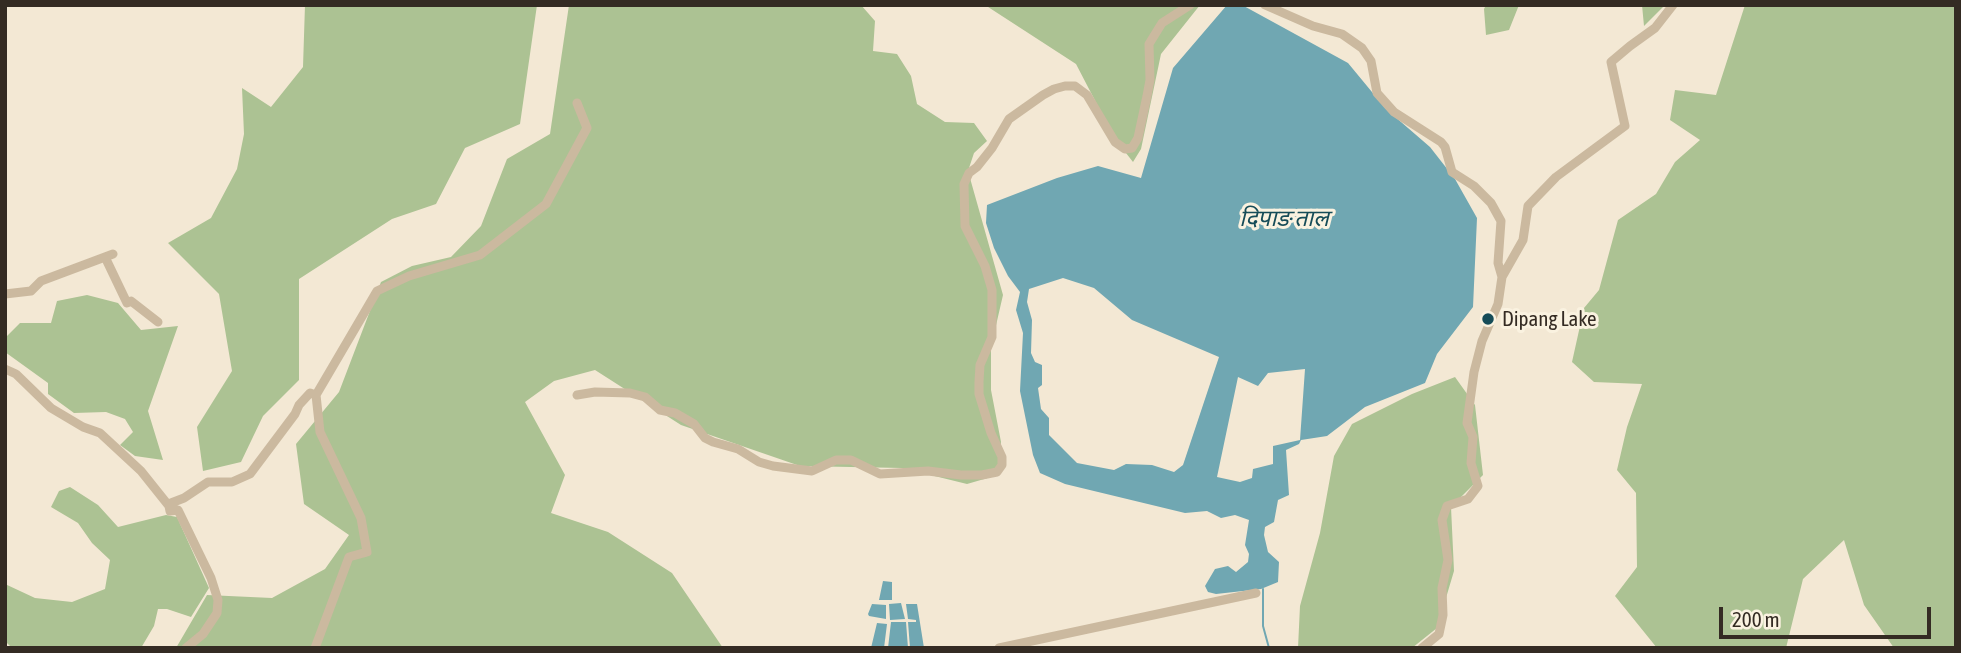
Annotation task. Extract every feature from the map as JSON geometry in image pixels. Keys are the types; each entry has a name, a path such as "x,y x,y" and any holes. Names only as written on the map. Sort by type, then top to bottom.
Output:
{"street":[{"path":"577,395 595,392 639,395 660,410 694,424 705,438 738,449 752,459 774,466 812,471 836,460 851,460 880,474 928,471 982,475 997,472 1002,465 1002,457 991,433 979,394 980,365 992,337 992,289 985,266 965,226 964,184 969,173 992,148 1009,119 1054,89 1065,86 1074,86 1087,95 1115,142 1125,149 1132,148 1138,138 1150,80 1149,44 1162,23 1190,5"},
{"path":"1265,5 1313,26 1342,34 1362,48 1371,61 1377,93 1394,112 1441,142 1452,172 1474,186 1491,203 1501,221 1498,263 1502,278"},
{"path":"1422,648 1438,634 1443,615 1442,588 1448,560 1442,520 1447,506 1468,499 1478,486 1471,463 1473,437 1467,423 1468,410 1482,341 1498,304 1502,278 1523,240 1528,206 1556,177 1625,126 1611,62 1656,28 1673,5"},
{"path":"315,648 349,556 367,552 361,517 320,432 316,395 377,291 409,276 480,255 547,204 587,128 577,103"},
{"path":"5,293 31,291 41,281 109,256 127,303 131,301 158,321"},
{"path":"5,369 16,374 51,408 83,427 100,433 141,471 169,506 170,511 178,510 211,578 218,600 217,613 204,634 186,648"},
{"path":"169,506 208,482 232,482 250,474 299,405 310,393 316,395"},
{"path":"999,648 1256,593"}],"green space":[{"path":"305,5 537,5 520,124 465,148 436,204 392,219 299,279 299,380 263,416 241,462 203,471 197,427 232,371 219,294 168,243 211,218 237,169 244,134 242,88 271,107 303,67"},
{"path":"569,5 861,5 875,21 873,51 897,54 911,76 917,104 945,122 974,123 987,141 974,153 968,171 1003,295 991,347 991,390 1001,442 998,475 967,484 902,468 800,466 681,425 595,370 554,381 525,402 565,475 551,513 608,532 672,573 723,648 176,648 207,595 272,598 325,569 349,535 304,504 296,444 339,392 381,282 412,266 451,257 481,226 507,159 550,134"},
{"path":"985,5 1200,5 1161,54 1141,149 1133,162 1115,139 1076,64"},
{"path":"1486,5 1519,5 1509,30 1486,35"},
{"path":"1642,5 1665,5 1644,26"},
{"path":"1745,5 1956,6 1956,648 1894,648 1864,605 1844,540 1803,579 1786,648 1657,648 1615,596 1637,567 1636,493 1617,470 1627,427 1642,384 1594,382 1572,362 1584,308 1599,290 1618,220 1656,194 1675,162 1700,140 1670,120 1675,90 1716,95"},
{"path":"87,295 118,303 141,330 178,326 148,411 163,460 135,456 120,445 133,432 125,419 106,412 74,413 48,394 48,383 5,352 5,338 20,323 51,323 57,301"},
{"path":"1455,377 1475,405 1483,475 1451,507 1454,571 1437,628 1412,648 1298,648 1300,606 1320,533 1334,456 1352,424 1412,394"},
{"path":"70,487 98,505 118,527 166,515 177,517 209,588 191,617 167,609 158,609 154,626 141,648 12,648 5,641 5,584 35,598 72,602 105,589 110,560 92,543 78,523 51,507 59,491"}],"water":[{"name":"दिपाङ ताल","path":"1227,5 1242,5 1348,63 1386,109 1430,147 1455,179 1477,218 1473,307 1437,354 1425,383 1365,407 1327,436 1301,440 1299,444 1286,450 1289,495 1278,500 1274,522 1265,527 1264,535 1268,552 1279,562 1278,582 1261,589 1216,594 1208,592 1205,586 1215,569 1228,566 1236,572 1248,562 1249,554 1245,545 1249,520 1235,515 1221,518 1207,511 1185,513 1065,484 1040,473 1033,455 1020,391 1023,333 1016,310 1020,292 1008,276 994,248 986,223 987,205 1057,178 1098,166 1141,178 1173,68","holes":["1063,278 1094,288 1132,320 1219,357 1183,465 1174,472 1152,465 1126,464 1114,470 1077,463 1049,435 1049,418 1041,409 1038,388 1042,385 1042,365 1035,362 1031,353 1032,320 1027,302 1029,289","1305,369 1300,440 1273,446 1273,464 1253,469 1252,478 1240,482 1217,477 1238,377 1258,386 1268,373"]},
{"path":"883,581 892,582 892,600 879,600"},
{"path":"901,603 905,619 890,620 889,604"},
{"path":"872,604 886,605 886,619 869,616"},
{"path":"906,604 917,604 924,648 910,648 908,622 916,620 908,619"},
{"path":"891,622 906,622 908,648 888,648"},
{"path":"877,623 887,624 884,648 871,648"}],"waterway":[{"path":"1263,589 1263,626 1269,648"}],"place":[{"name":"Dipang Lake","path":"1488,319"}]}
